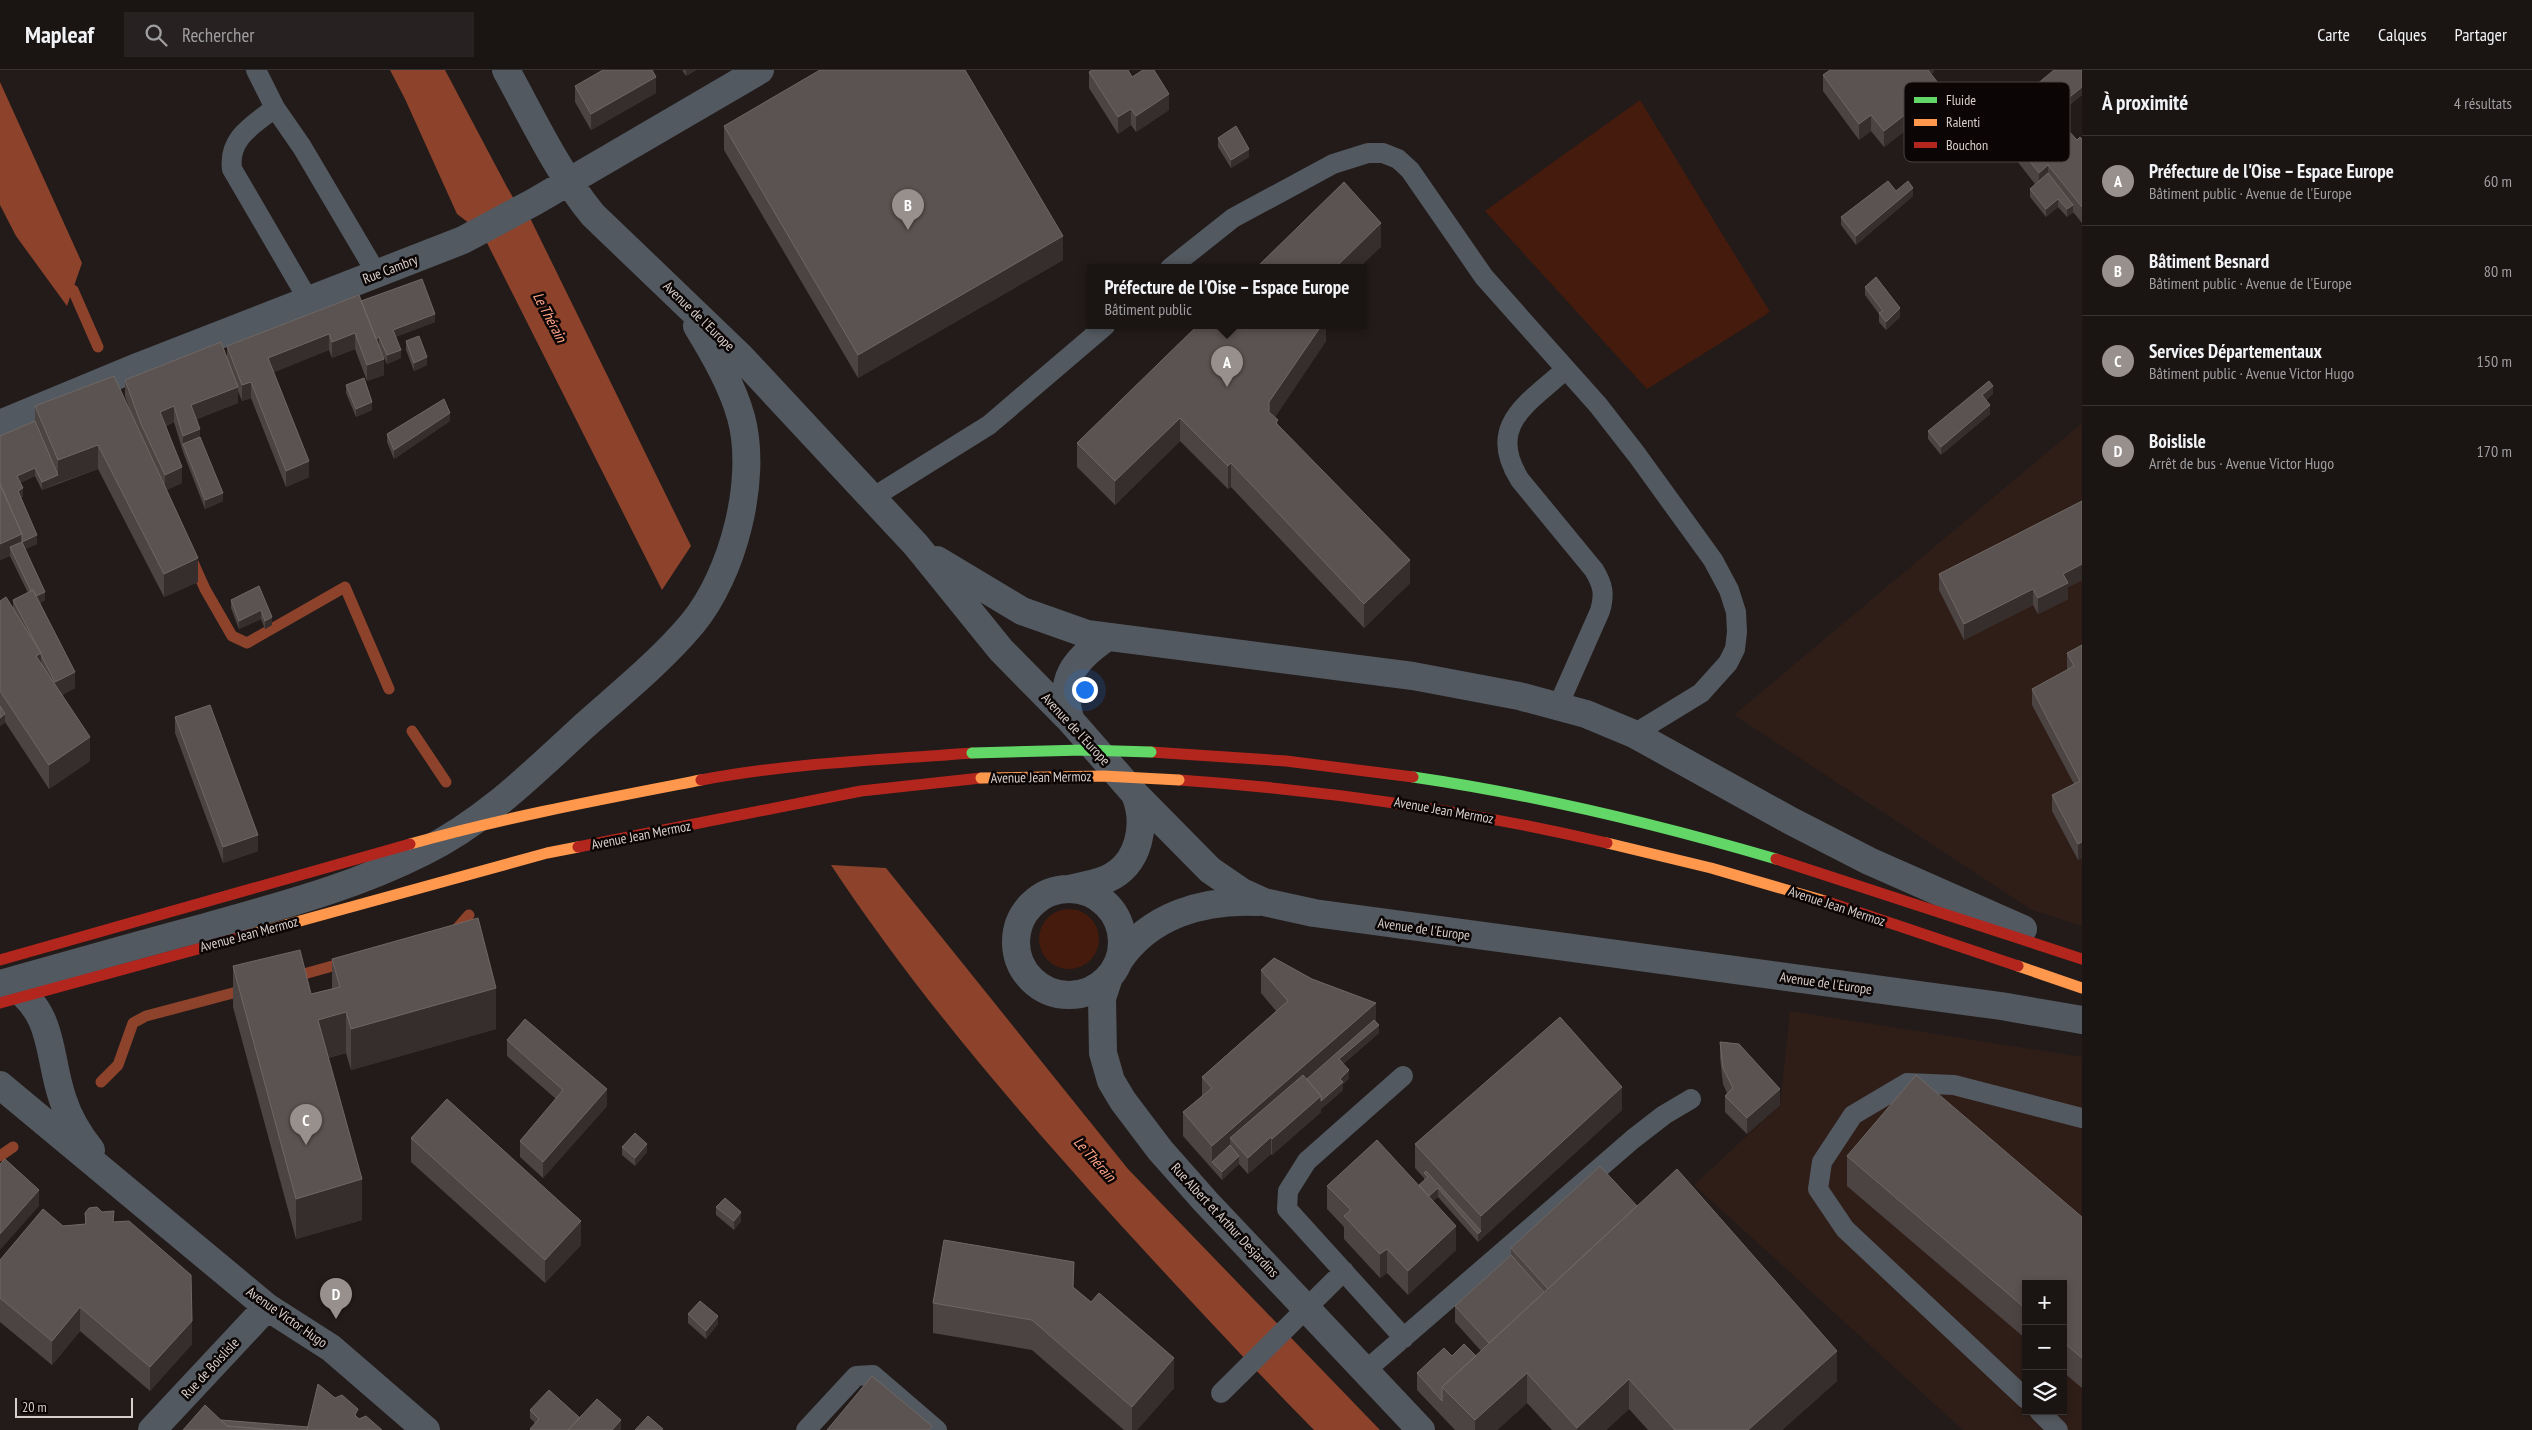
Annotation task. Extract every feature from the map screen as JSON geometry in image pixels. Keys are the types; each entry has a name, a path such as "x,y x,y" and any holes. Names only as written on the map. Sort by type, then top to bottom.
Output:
{"main road":[{"name":"Avenue Jean Mermoz","path":"468,828 631,792 734,774 826,764 972,753 1084,750 1276,760 1358,770 1506,793 1579,808 1688,835 1794,865 2082,959"},
{"name":"Avenue Jean Mermoz","path":"6,984 67,985 547,853 861,791 981,778 1104,776 1245,783 1363,797 1462,813 1592,838 1786,889 2082,988"}],"street":[{"name":"Avenue de l'Europe","path":"506,70 568,181 592,215 740,356 916,546 981,627 1070,721 1135,794 1210,870 1242,892 1264,902 1314,914 1982,1004 2082,1020"},
{"name":"Rue Cambry","path":"0,424 135,368 463,240 534,202 760,70"},
{"path":"468,828 509,795 659,658 700,613 721,574 733,541 743,499 746,444 741,417 724,376 707,342 676,293"},
{"name":"Avenue de l'Europe","path":"916,546 965,578 1022,611 1064,627 1106,638 1413,676 1489,690 1586,714 1634,734 1791,822 1869,861 2082,954"},
{"path":"1070,721 1065,705 1069,677 1076,663 1085,652 1106,638"},
{"path":"1067,889 1108,878 1119,871 1129,860 1141,833 1141,813 1135,794"},
{"name":"Avenue Jean Mermoz","path":"6,984 325,893 423,852 468,828"},
{"path":"1114,970 1122,937 1113,912 1101,899 1076,889 1058,889 1042,896 1023,915 1016,940 1021,966 1038,986 1062,995 1088,992 1114,970 1137,938 1167,918 1186,910 1220,902 1264,902"},
{"name":"Rue Albert et Arthur Desjardins","path":"1114,970 1102,998 1103,1053 1111,1081 1123,1102 1160,1150 1297,1316 1365,1371 1421,1430"},
{"name":"Avenue Victor Hugo","path":"6,984 45,1023"},
{"name":"Avenue Victor Hugo","path":"67,985 51,1000 47,1008 45,1023 60,1088 69,1115 84,1142 123,1187"},
{"name":"Avenue Victor Hugo","path":"0,1085 267,1307 331,1348 426,1430"},
{"name":"Rue de Boislisle","path":"152,1430 267,1307"}],"lane":[{"path":"256,70 275,108 302,147 377,274"},
{"path":"275,108 243,134 236,143 230,156 232,170 309,301"},
{"path":"1175,264 1233,218 1334,164 1368,153 1383,153 1398,159 1410,170 1484,277 1566,369 1621,435 1713,560 1729,590 1736,612 1735,649 1728,663 1701,693 1634,734"},
{"path":"872,498 990,425 1102,329"},
{"path":"1558,706 1600,611 1604,596 1602,584 1594,570 1520,480 1511,466 1506,449 1508,428 1514,417 1566,369"},
{"path":"1403,1076 1307,1161 1288,1191 1287,1209 1404,1338"},
{"path":"2022,1395 1845,1228 1818,1188 1822,1162 1853,1115 1907,1083 1954,1085 2082,1118"},
{"path":"1365,1371 1633,1139 1664,1115 1691,1099"},
{"path":"1221,1393 1344,1271"},
{"path":"806,1430 856,1376 873,1375 937,1430"},
{"path":"2042,1415 2058,1430"}],"shaded area":[{"path":"1640,100 1770,312 1647,389 1485,211"},
{"path":"2082,423 2082,926 2032,910 1734,715"},
{"path":"1069,909 1086,914 1094,922 1099,939 1094,956 1086,964 1069,969 1052,964 1044,956 1039,939 1044,922 1052,914"},
{"path":"1790,1011 2082,1057 2082,1430 1963,1430 1694,1185 1780,1105"}],"water":[{"name":"Le Thérain","path":"390,70 445,70 507,187 522,213 531,220 691,546 662,590 482,233 457,214"},
{"path":"0,82 82,263 67,306 16,236 0,205"},
{"name":"Le Thérain","path":"831,865 886,868 1128,1169 1380,1430 1314,1430 1215,1327 1041,1136 932,1004 863,912"}],"building":[{"path":"603,70 652,70 656,77 591,114 575,86"},
{"path":"820,70 965,70 1063,236 858,355 724,126"},
{"path":"1092,70 1128,70 1132,77 1143,70 1154,70 1169,94 1136,116 1131,109 1118,117 1089,72"},
{"path":"1830,70 1928,70 1937,82 1904,82 1904,116 1884,131 1871,115 1859,124 1823,75"},
{"path":"2054,70 2082,70 2082,87 2070,97 2070,82 2040,82"},
{"path":"1236,126 1249,149 1231,160 1218,138"},
{"path":"2070,132 2077,140 2080,137 2082,139 2082,207 2048,165 2039,173 2030,162 2070,162"},
{"path":"2048,173 2073,205 2067,209 2058,199 2046,209 2030,189"},
{"path":"1888,181 1896,191 1908,181 1913,188 1856,236 1841,217"},
{"path":"1344,182 1381,223 1339,264 1260,264"},
{"path":"1876,277 1900,308 1886,322 1879,313 1883,311 1865,287"},
{"path":"422,279 435,314 393,330 401,350 387,355 379,337 376,339 361,301"},
{"path":"359,295 384,359 367,365 355,333 332,342 329,334 268,358 309,461 286,471 251,382 242,385 227,346"},
{"path":"1194,329 1319,329 1269,402 1269,412 1278,420 1276,423 1410,560 1364,604 1231,463 1228,466 1180,418 1115,481 1077,443"},
{"path":"419,336 427,357 414,363 406,341"},
{"path":"221,342 238,387 191,405 200,429 183,436 174,406 160,412 182,467 165,475 141,424 125,380"},
{"path":"114,376 198,558 164,574 98,445 58,460 35,406"},
{"path":"364,378 372,402 356,409 346,385"},
{"path":"1989,381 1993,386 1982,395 1990,405 1941,447 1928,431"},
{"path":"444,399 450,413 394,450 387,434"},
{"path":"35,421 58,475 42,482 35,468 17,476 23,488 18,491 37,535 22,542 22,534 0,484 0,436"},
{"path":"200,437 223,493 205,500 183,444"},
{"path":"0,484 22,534 0,544"},
{"path":"2082,501 2082,564 2063,574 2068,583 2038,598 2033,589 1964,624 1939,574"},
{"path":"22,542 45,592 36,596 33,590 31,591 10,547"},
{"path":"259,586 272,617 265,621 261,610 239,621 231,600"},
{"path":"33,590 75,672 55,682 13,600"},
{"path":"6,597 41,653 36,656 90,737 49,765 0,691 0,601"},
{"path":"2082,645 2082,842 2078,844 2052,795 2080,781 2032,689 2074,666 2067,653"},
{"path":"210,705 258,835 223,847 175,717"},
{"path":"0,706 5,714 0,718"},
{"path":"478,918 496,988 351,1029 346,1012 318,1020 362,1179 296,1199 233,966 300,950 311,994 340,987 332,959"},
{"path":"1274,958 1312,979 1376,1003 1212,1146 1183,1112 1212,1088 1202,1077 1288,1001 1261,970"},
{"path":"1560,1017 1622,1087 1481,1216 1415,1144"},
{"path":"525,1019 607,1089 543,1162 520,1141 563,1090 507,1040"},
{"path":"1374,1020 1379,1025 1339,1059 1349,1070 1340,1079 1343,1082 1321,1101 1321,1096 1307,1079"},
{"path":"1720,1042 1739,1044 1780,1089 1747,1118 1725,1096 1733,1088 1723,1068"},
{"path":"1303,1075 1321,1096 1248,1158 1230,1138"},
{"path":"1916,1075 2082,1217 2082,1358 2067,1345 2067,1280 2022,1280 2022,1306 1847,1156"},
{"path":"447,1099 581,1221 545,1260 411,1138"},
{"path":"635,1133 647,1144 635,1158 622,1147"},
{"path":"1377,1140 1456,1226 1408,1271 1387,1249 1380,1254 1344,1216 1351,1210 1327,1186"},
{"path":"1230,1145 1239,1156 1222,1172 1212,1162"},
{"path":"5,1159 39,1190 0,1234 0,1164"},
{"path":"1600,1166 1637,1206 1548,1289 1511,1248"},
{"path":"1677,1169 1837,1351 1748,1430 1675,1430 1629,1379 1577,1428 1527,1373 1475,1420 1442,1387"},
{"path":"1426,1171 1481,1231 1478,1234 1438,1188 1429,1196 1419,1185 1428,1177 1424,1173"},
{"path":"725,1198 741,1212 734,1221 716,1207"},
{"path":"97,1207 102,1212 114,1211 113,1222 129,1221 191,1275 192,1321 150,1367 80,1307 52,1341 0,1298 0,1260 43,1209 63,1226 86,1224 85,1213 89,1208"},
{"path":"944,1240 1074,1262 1073,1287 1091,1302 1099,1293 1174,1358 1132,1407 1032,1320 933,1303"},
{"path":"1511,1255 1544,1292 1489,1343 1455,1306"},
{"path":"700,1301 718,1316 706,1331 688,1314"},
{"path":"1464,1344 1476,1356 1442,1387 1442,1401 1417,1373 1444,1348 1452,1356"},
{"path":"872,1376 932,1426 929,1430 827,1430"},
{"path":"318,1384 335,1398 342,1395 358,1409 355,1415 359,1419 366,1416 382,1430 307,1430"},
{"path":"549,1390 580,1418 568,1430 530,1429 539,1419 530,1410"},
{"path":"597,1399 621,1420 612,1430 568,1430"},
{"path":"205,1405 227,1426 274,1430 183,1430"},
{"path":"648,1416 663,1429 635,1430"},
{"path":"221,1420 308,1427 307,1430 274,1430 227,1426"}],"waterway":[{"path":"73,290 98,347"},
{"path":"192,560 205,589 232,636 247,643 345,587 389,689"},
{"path":"412,731 446,782"},
{"path":"454,932 469,915"},
{"path":"293,977 347,962"},
{"path":"101,1082 118,1065 133,1023 146,1016 248,989"},
{"path":"0,1156 13,1147"}],"traffic: fast":[{"path":"972,753 1084,750 1151,752"},
{"path":"1413,777 1505,792 1641,822 1776,859"}],"traffic: slow":[{"path":"981,778 1104,776 1179,780"},
{"path":"410,844 518,817 701,780"},
{"path":"1607,843 1711,868 1825,901"},
{"path":"249,935 547,853 578,847"},
{"path":"2018,966 2082,988"}],"traffic: jam":[{"path":"1151,752 1286,761 1413,777"},
{"path":"701,780 802,766 972,753"},
{"path":"578,847 861,791 981,778"},
{"path":"1179,780 1287,789 1394,803 1448,811 1607,843"},
{"path":"0,960 410,844"},
{"path":"1776,859 2082,959"},
{"path":"1825,901 2018,966"},
{"path":"0,1003 249,935"}],"place":[{"name":"Bâtiment Besnard","path":"908,230"},
{"name":"Préfecture de l'Oise – Espace Europe","path":"1227,387"},
{"name":"Services Départementaux","path":"306,1145"},
{"name":"Boislisle","path":"336,1319"}]}
